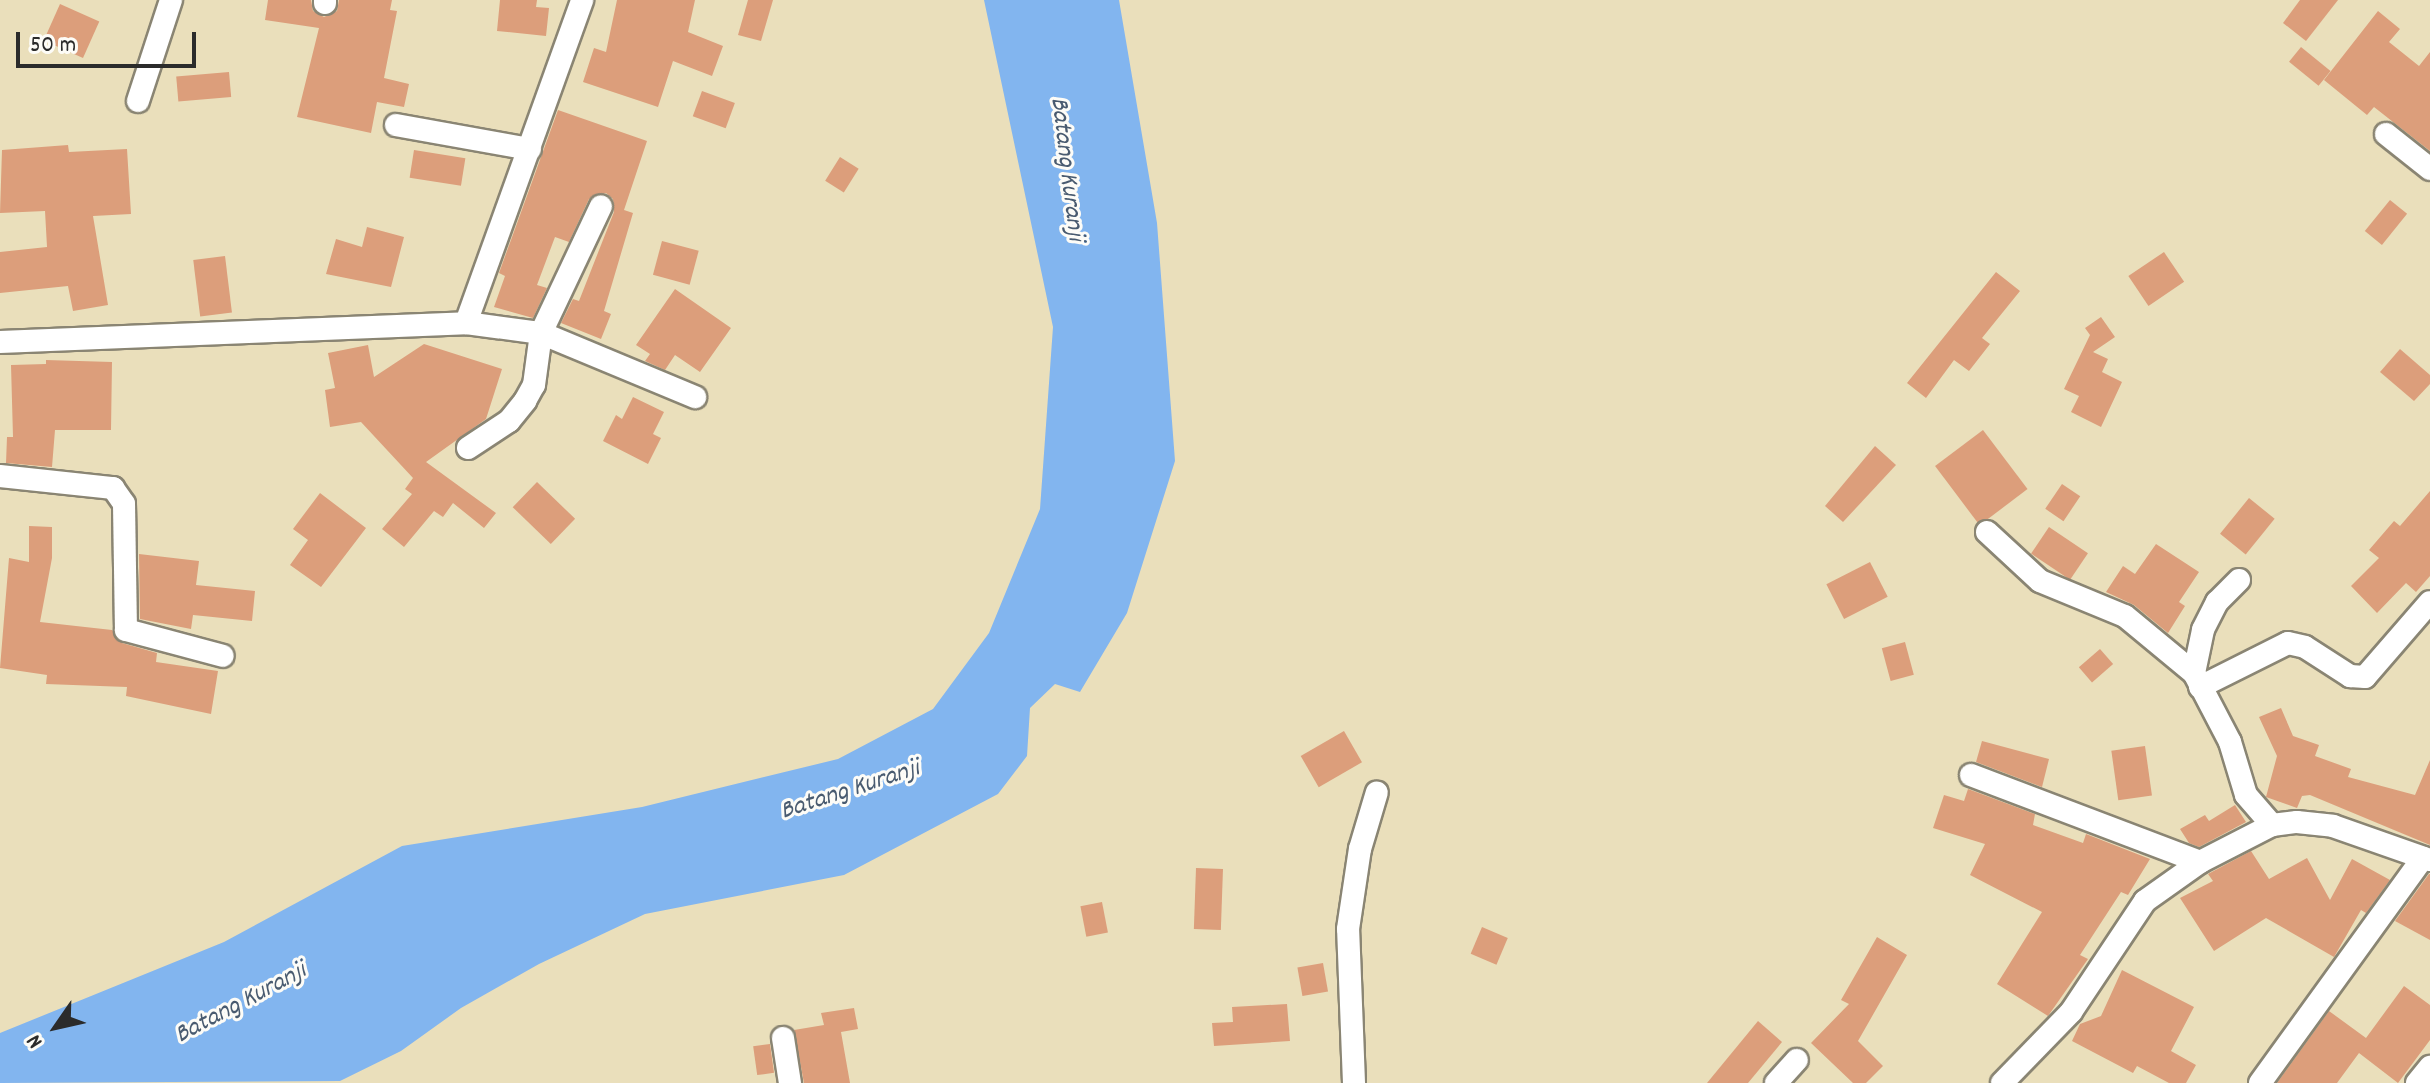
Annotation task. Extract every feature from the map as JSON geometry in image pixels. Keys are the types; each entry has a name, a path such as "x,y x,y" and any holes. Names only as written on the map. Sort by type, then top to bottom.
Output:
{"street":[{"path":"138,101 171,0"},
{"path":"466,323 582,0"},
{"path":"396,125 530,149"},
{"path":"2386,134 2430,169"},
{"path":"468,448 509,421 534,385 541,333 601,206"},
{"path":"0,342 466,323 541,333 695,397"},
{"path":"0,476 113,488 124,504 126,630 223,656"},
{"path":"1987,532 2040,581 2125,616 2197,680 2230,742 2246,795 2272,825"},
{"path":"2197,680 2203,630 2217,602 2239,580"},
{"path":"2197,680 2288,643 2305,647 2350,676 2365,677 2430,602"},
{"path":"1971,775 2200,862"},
{"path":"1354,1083 1348,929 1360,849 1377,792"},
{"path":"2002,1083 2071,1012 2145,901 2200,862 2272,825 2333,826 2427,859 2260,1083"},
{"path":"783,1038 790,1083"},
{"path":"1776,1083 1797,1060"},
{"path":"2417,1083 2430,1067"}],"water":[{"name":"Batang Kuranji","path":"984,0 1119,0 1157,223 1175,461 1127,613 1080,692 1055,684 1030,708 1027,756 998,794 844,875 645,914 539,964 461,1008 401,1051 340,1081 0,1083 0,1033 224,942 402,846 642,807 838,759 933,709 989,633 1040,509 1053,327"}],"building":[{"path":"268,0 311,0 313,11 324,17 337,11 339,0 392,0 390,10 397,11 384,78 409,84 404,107 377,102 371,133 297,117 319,28 265,20"},
{"path":"500,0 537,0 536,7 549,8 546,36 497,31"},
{"path":"617,0 695,0 688,32 723,46 712,76 673,61 658,107 583,82 594,48 606,52"},
{"path":"748,0 773,0 761,41 738,35"},
{"path":"2300,0 2338,0 2306,41 2283,23"},
{"path":"60,4 99,21 83,58 44,41"},
{"path":"2378,11 2400,29 2389,42 2419,66 2430,52 2430,151 2374,107 2367,115 2324,80"},
{"path":"2301,47 2331,71 2319,86 2289,62"},
{"path":"229,72 231,97 178,102 176,77"},
{"path":"702,91 735,103 726,128 693,116"},
{"path":"558,110 647,141 624,210 633,213 604,311 611,314 601,339 561,323 573,299 579,301 614,212 613,199 606,193 589,199 569,242 555,237 537,285 547,288 533,318 494,307 505,276 499,273"},
{"path":"68,145 69,152 127,149 131,214 93,216 108,305 73,311 68,286 0,293 0,252 47,247 45,211 0,213 2,150"},
{"path":"414,150 465,158 461,186 410,178"},
{"path":"840,157 859,169 844,192 825,181"},
{"path":"2390,200 2407,214 2382,245 2365,231"},
{"path":"367,227 404,237 391,287 326,274 336,239 362,247"},
{"path":"662,241 699,251 690,285 653,275"},
{"path":"2164,252 2184,282 2148,306 2128,276"},
{"path":"225,256 232,313 200,316 193,260"},
{"path":"1996,272 2020,291 1982,338 1990,344 1969,371 1954,360 1926,398 1907,383"},
{"path":"675,289 731,328 700,372 675,355 665,370 645,361 650,354 636,345"},
{"path":"2101,317 2115,337 2093,352 2108,359 2102,372 2122,382 2101,427 2071,412 2079,396 2064,389 2090,335 2085,328"},
{"path":"424,344 502,369 486,419 426,462 496,513 484,528 453,503 443,517 434,511 404,547 382,529 412,494 405,489 413,478 361,422 330,427 325,390 335,388 328,353 368,345 374,377"},
{"path":"2400,349 2430,375 2430,384 2414,401 2380,372"},
{"path":"46,360 112,362 111,430 55,430 52,467 6,463 7,437 13,437 11,365 46,364"},
{"path":"633,397 664,412 653,434 661,438 648,464 603,441 616,415 622,419"},
{"path":"1983,430 2028,489 1980,525 1935,466"},
{"path":"1875,446 1896,465 1843,522 1825,506"},
{"path":"537,482 575,519 551,544 513,507"},
{"path":"2062,484 2080,496 2063,521 2045,509"},
{"path":"2430,491 2430,576 2416,592 2406,583 2377,613 2351,586 2379,558 2369,550 2394,521 2400,526"},
{"path":"320,493 366,528 321,587 290,565 308,540 293,529"},
{"path":"2249,498 2275,519 2246,555 2220,534"},
{"path":"29,526 52,527 52,558 40,622 112,630 122,643 157,653 156,662 218,671 211,714 126,696 127,687 46,684 47,675 0,668 9,558 29,562"},
{"path":"2049,527 2088,553 2070,580 2031,554"},
{"path":"2156,544 2199,572 2179,602 2185,606 2168,633 2134,605 2106,592 2123,566 2135,574"},
{"path":"139,554 199,561 196,585 255,591 252,621 193,615 191,629 140,619"},
{"path":"1870,562 1888,597 1844,619 1826,584"},
{"path":"1905,642 1914,675 1891,681 1882,648"},
{"path":"2100,649 2113,664 2092,682 2079,667"},
{"path":"2281,708 2293,736 2319,745 2315,756 2351,769 2348,777 2415,795 2430,760 2430,845 2310,795 2302,796 2297,808 2266,797 2277,756 2259,717"},
{"path":"1344,731 1362,762 1319,787 1301,756"},
{"path":"1982,741 2049,759 2042,787 1976,762"},
{"path":"2145,746 2152,796 2118,800 2111,751"},
{"path":"1968,789 2035,814 2033,825 2083,843 2086,834 2150,859 2128,895 2121,892 2080,955 2088,959 2048,1016 1997,984 2042,912 1970,875 1985,844 1933,828 1944,795 1964,801"},
{"path":"2235,805 2246,822 2199,847 2189,843 2180,829 2205,815 2209,821"},
{"path":"2251,851 2269,879 2307,858 2330,900 2352,859 2390,880 2366,913 2361,910 2334,957 2266,918 2214,951 2180,898 2213,881 2208,874"},
{"path":"1196,868 1223,869 1221,930 1194,929"},
{"path":"2430,874 2430,940 2395,921"},
{"path":"1102,902 1108,932 1086,937 1080,906"},
{"path":"1482,927 1508,938 1496,965 1471,954"},
{"path":"1877,937 1907,955 1858,1041 1883,1066 1866,1083 1853,1083 1811,1043 1849,1004 1841,1000"},
{"path":"1323,963 1328,992 1302,996 1297,968"},
{"path":"2122,970 2194,1007 2171,1051 2196,1065 2186,1083 2169,1083 2137,1066 2133,1073 2072,1041 2080,1024 2101,1016"},
{"path":"2404,986 2430,1005 2430,1040 2398,1083 2359,1053 2337,1083 2277,1083 2329,1011 2366,1038"},
{"path":"1287,1004 1290,1041 1214,1046 1212,1023 1233,1022 1232,1007"},
{"path":"854,1008 858,1029 841,1032 850,1083 804,1083 794,1030 824,1025 821,1013"},
{"path":"1758,1021 1782,1042 1748,1083 1707,1083"},
{"path":"770,1044 774,1073 757,1075 753,1046"}]}
